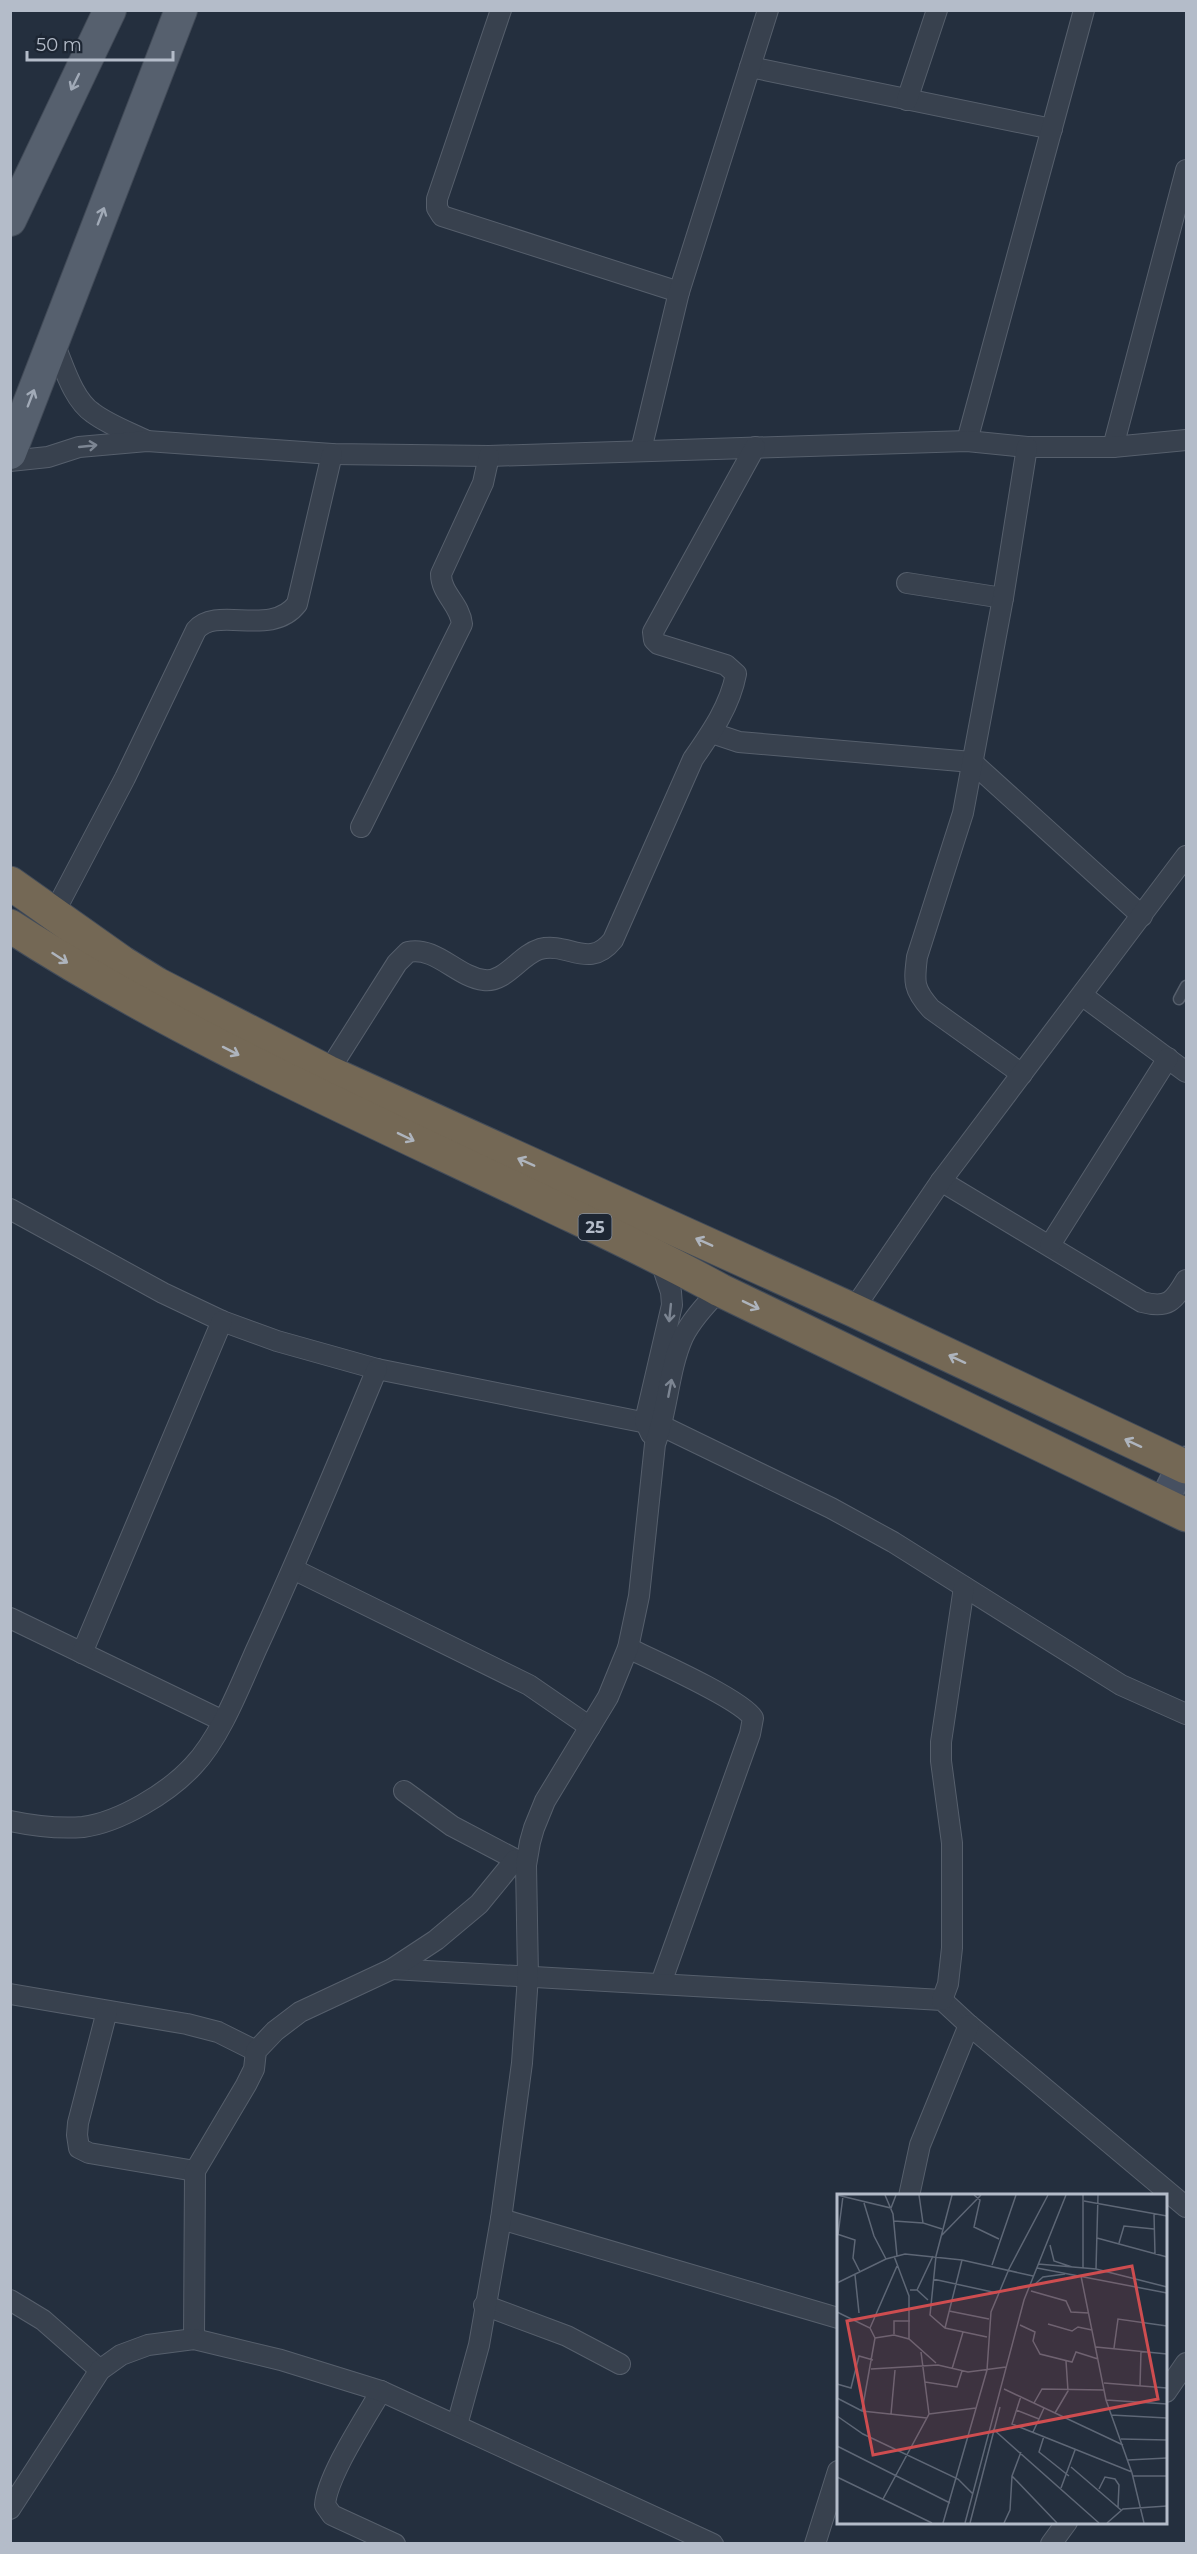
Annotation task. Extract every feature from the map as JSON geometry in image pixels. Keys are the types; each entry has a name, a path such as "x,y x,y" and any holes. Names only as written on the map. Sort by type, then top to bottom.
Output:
{"highway":[{"name":"25","path":"10,883 123,963 157,984 328,1072 853,1310 1185,1464"},
{"name":"25","path":"10,926 71,966 114,990 288,1080 659,1256 720,1290 1175,1509"}],"main road":[{"path":"10,220 110,10"},
{"path":"10,453 181,10"}],"street":[{"path":"501,10 437,199 437,208 442,216 679,292"},
{"path":"641,450 679,292 768,10"},
{"path":"908,100 937,10"},
{"path":"967,441 1084,10"},
{"path":"750,67 1052,129"},
{"path":"1113,447 1186,170"},
{"path":"53,341 72,385 92,413 147,441"},
{"path":"10,461 48,457 79,447 147,441 332,454 489,456 967,441 1027,447 1113,447 1186,440"},
{"path":"328,1072 397,963 408,952 423,951 487,981 495,979 525,956 541,949 556,948 587,954 604,951 613,940 693,759 712,733 731,695 736,674 726,665 658,644 654,640 653,632 755,447"},
{"path":"1022,1074 931,1009 919,995 914,981 917,957 963,813 1003,598 1027,447"},
{"path":"54,913 124,778 196,630 207,622 278,619 289,614 297,604 332,454"},
{"path":"361,827 462,624 461,616 443,588 441,574 483,483 489,456"},
{"path":"907,583 1003,598"},
{"path":"712,733 740,742 972,762 1142,916"},
{"path":"853,1310 941,1181 1142,916 1183,868"},
{"path":"1083,996 1186,1072"},
{"path":"1050,1245 1168,1058"},
{"path":"941,1181 1142,1302 1156,1306 1169,1303 1186,1280"},
{"path":"11,1210 163,1293 222,1321 277,1341 377,1369 654,1430 831,1508 893,1542 1121,1685 1186,1714"},
{"path":"194,2339 195,2171 250,2077 254,2068 256,2051 275,2031 300,2012 392,1969 458,1924 480,1904 520,1863 538,1815 608,1697 628,1648 639,1596 654,1430 652,1386 672,1305 671,1292 659,1256"},
{"path":"654,1430 682,1339 696,1317 720,1290"},
{"path":"82,1653 222,1321"},
{"path":"10,1821 63,1828 85,1826 116,1817 168,1789 195,1765 223,1721 294,1569 377,1369"},
{"path":"1175,1509 1185,1464"},
{"path":"294,1569 530,1685 590,1727"},
{"path":"942,2000 948,1984 952,1947 952,1843 941,1761 941,1742 964,1587"},
{"path":"10,1618 223,1721"},
{"path":"628,1648 731,1701 753,1718 750,1734 662,1983"},
{"path":"404,1791 452,1826 520,1863"},
{"path":"457,2425 479,2345 484,2305 501,2219 522,2063 528,1976 520,1863"},
{"path":"392,1969 942,2000 1186,2207"},
{"path":"10,1994 218,2032 256,2051"},
{"path":"107,2011 78,2123 76,2135 79,2148 89,2153 195,2171"},
{"path":"909,2194 920,2145 969,2025"},
{"path":"501,2219 837,2318"},
{"path":"10,2300 43,2320 100,2370"},
{"path":"484,2305 567,2336 620,2364"},
{"path":"10,2509 100,2370 121,2355 148,2345 194,2339 281,2360 381,2391 713,2544"},
{"path":"1167,2391 1186,2363"},
{"path":"381,2391 326,2493 325,2505 333,2515 395,2544"},
{"path":"815,2544 837,2474"},
{"path":"1051,2544 1066,2524"}],"lane":[{"path":"1179,999 1186,986"}]}
